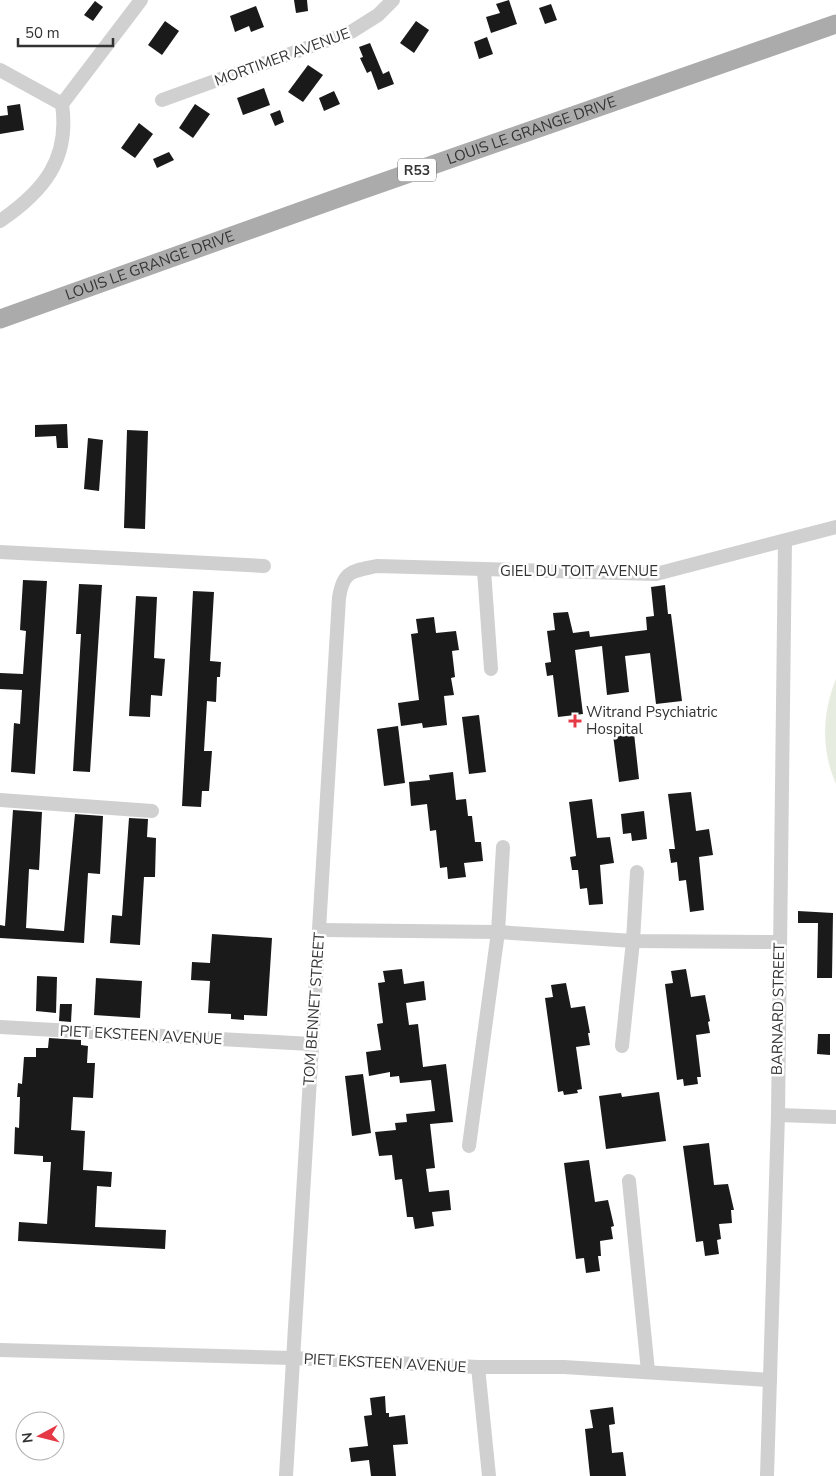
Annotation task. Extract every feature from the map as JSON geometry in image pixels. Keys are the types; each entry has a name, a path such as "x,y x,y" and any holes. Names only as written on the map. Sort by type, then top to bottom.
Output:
{"main road":[{"name":"LOUIS LE GRANGE DRIVE","path":"0,319 341,197 836,24"}],"street":[{"path":"0,221 14,212 40,186 58,161 63,145 64,122 62,104 141,0"},
{"name":"MORTIMER AVENUE","path":"162,100 351,32 378,15 393,0"},
{"path":"0,70 62,104"},
{"name":"GIEL DU TOIT AVENUE","path":"377,566 656,574 785,542 836,527"},
{"name":"BARNARD STREET","path":"767,1476 778,1115 785,542"},
{"path":"0,552 264,566"},
{"name":"TOM BENNET STREET","path":"286,1476 339,598 342,582 349,573 377,566"},
{"path":"484,570 491,669"},
{"path":"0,800 152,811"},
{"path":"469,1146 498,932 503,847"},
{"path":"622,1046 633,941 636,872"},
{"path":"320,930 498,932 633,941 779,942"},
{"name":"PIET EKSTEEN AVENUE","path":"0,1027 311,1044"},
{"path":"778,1115 836,1117"},
{"path":"630,1181 648,1371"},
{"name":"PIET EKSTEEN AVENUE","path":"0,1350 292,1358 478,1367 564,1367 770,1380"},
{"path":"478,1367 489,1476"}],"shaded area":[{"path":"836,679 836,784 828,758 825,731 828,705"}],"building":[{"path":"294,0 307,0 308,11 296,13"},
{"path":"509,0 517,24 491,33 486,17 500,13 496,4"},
{"path":"95,1 103,7 93,21 84,15"},
{"path":"551,4 557,20 545,24 539,8"},
{"path":"256,6 264,27 251,32 249,26 235,32 230,16"},
{"path":"165,21 179,31 162,55 148,45"},
{"path":"416,21 429,30 414,53 400,43"},
{"path":"487,37 493,54 479,59 474,42"},
{"path":"370,43 383,74 389,71 394,84 378,90 371,71 367,73 360,58 363,57 359,47"},
{"path":"308,65 323,75 303,102 288,92"},
{"path":"264,88 270,105 243,115 237,98"},
{"path":"334,91 340,104 324,111 319,98"},
{"path":"20,104 24,130 0,134 0,116 8,115 7,106"},
{"path":"195,104 210,114 193,138 179,128"},
{"path":"280,110 284,122 275,126 270,114"},
{"path":"139,123 153,134 135,158 121,148"},
{"path":"169,152 174,160 157,168 153,159"},
{"path":"67,424 68,448 57,448 56,436 35,437 35,425"},
{"path":"127,430 148,431 145,529 124,528"},
{"path":"88,438 103,440 99,491 84,489"},
{"path":"23,580 47,581 35,774 11,772 14,723 20,724 22,690 0,689 0,673 23,674 26,631 20,630"},
{"path":"79,584 102,585 90,772 73,771 81,634 76,634"},
{"path":"665,585 668,614 671,614 682,701 656,704 650,653 625,656 629,692 607,695 602,646 575,650 583,714 558,717 553,675 547,676 545,663 551,662 547,631 555,630 553,613 568,612 573,633 589,631 590,637 647,630 646,617 654,616 651,587"},
{"path":"193,591 214,592 210,661 221,662 220,677 217,677 216,702 207,701 204,751 212,751 209,791 202,791 201,807 182,806"},
{"path":"136,596 157,597 154,658 165,659 162,696 151,695 150,717 129,716"},
{"path":"434,617 436,633 456,631 459,650 452,651 455,677 451,678 454,695 444,696 447,725 423,728 422,723 401,726 398,703 419,700 411,634 418,633 416,619"},
{"path":"479,715 486,772 469,774 462,717"},
{"path":"633,724 639,779 619,782 612,727"},
{"path":"398,726 405,783 384,786 377,729"},
{"path":"453,772 456,800 466,799 468,816 472,816 475,842 481,842 483,861 464,863 466,877 448,879 447,867 440,868 436,830 430,831 427,804 411,806 409,782 430,780 429,775"},
{"path":"691,792 696,831 709,829 713,855 699,857 704,910 690,912 686,880 679,881 677,862 671,863 669,849 675,849 668,794"},
{"path":"592,799 597,838 610,837 614,863 600,865 603,904 589,905 587,888 580,889 578,870 572,870 570,857 576,856 569,802"},
{"path":"13,810 42,812 39,870 29,869 26,928 64,931 75,814 103,816 100,874 88,873 84,943 0,938 0,925 5,926"},
{"path":"644,811 647,839 632,841 631,833 623,834 621,814"},
{"path":"129,818 148,819 147,837 156,838 155,877 144,877 140,945 110,943 112,915 122,916"},
{"path":"798,911 833,913 832,978 817,978 818,923 798,923"},
{"path":"212,934 272,938 267,1016 244,1015 244,1020 231,1019 231,1014 208,1013 210,981 191,980 192,962 210,963"},
{"path":"402,969 404,984 424,981 426,1000 406,1003 409,1025 418,1024 423,1067 446,1064 453,1122 430,1124 435,1168 426,1169 429,1192 449,1190 451,1210 432,1212 434,1226 415,1229 413,1217 407,1217 402,1179 395,1180 392,1155 379,1156 375,1132 396,1130 395,1123 407,1122 406,1114 435,1111 431,1080 400,1083 399,1076 390,1077 390,1072 369,1076 366,1052 381,1050 377,1024 383,1023 378,983 385,982 383,971"},
{"path":"686,969 691,997 705,995 710,1021 708,1022 710,1033 696,1035 701,1077 697,1077 698,1084 684,1086 683,1079 677,1080 665,984 673,983 671,971"},
{"path":"37,976 57,977 56,1013 36,1011"},
{"path":"96,978 142,981 140,1018 94,1015"},
{"path":"566,983 571,1008 585,1006 590,1033 588,1033 590,1045 576,1047 582,1089 577,1090 578,1093 564,1095 563,1091 558,1092 545,998 553,997 551,985"},
{"path":"60,1004 72,1004 71,1022 59,1021"},
{"path":"818,1034 830,1034 830,1055 817,1054"},
{"path":"49,1038 81,1040 81,1045 88,1046 87,1063 95,1063 93,1098 73,1097 71,1130 85,1131 83,1170 112,1172 111,1187 97,1186 95,1227 166,1230 165,1249 18,1241 19,1222 47,1224 51,1162 43,1162 43,1156 14,1154 15,1127 19,1128 20,1097 17,1097 18,1083 22,1084 24,1057 36,1057 36,1048 48,1048"},
{"path":"363,1074 371,1133 352,1136 345,1076"},
{"path":"659,1092 666,1141 606,1149 599,1096 621,1093 622,1097"},
{"path":"709,1143 714,1185 728,1184 734,1210 731,1210 732,1223 719,1224 721,1239 717,1240 719,1254 705,1256 703,1241 696,1242 683,1146"},
{"path":"589,1160 595,1202 608,1200 614,1226 611,1227 613,1239 600,1241 601,1256 598,1256 600,1271 586,1273 584,1258 576,1259 564,1163"},
{"path":"385,1396 386,1413 389,1413 389,1417 405,1415 408,1444 393,1445 396,1476 371,1476 369,1460 351,1462 349,1448 368,1446 364,1416 372,1415 370,1398"},
{"path":"613,1407 615,1424 609,1425 612,1453 623,1452 626,1476 590,1476 585,1429 593,1428 590,1410"}],"place":[{"name":"Witrand Psychiatric Hospital","path":"575,721"}]}
